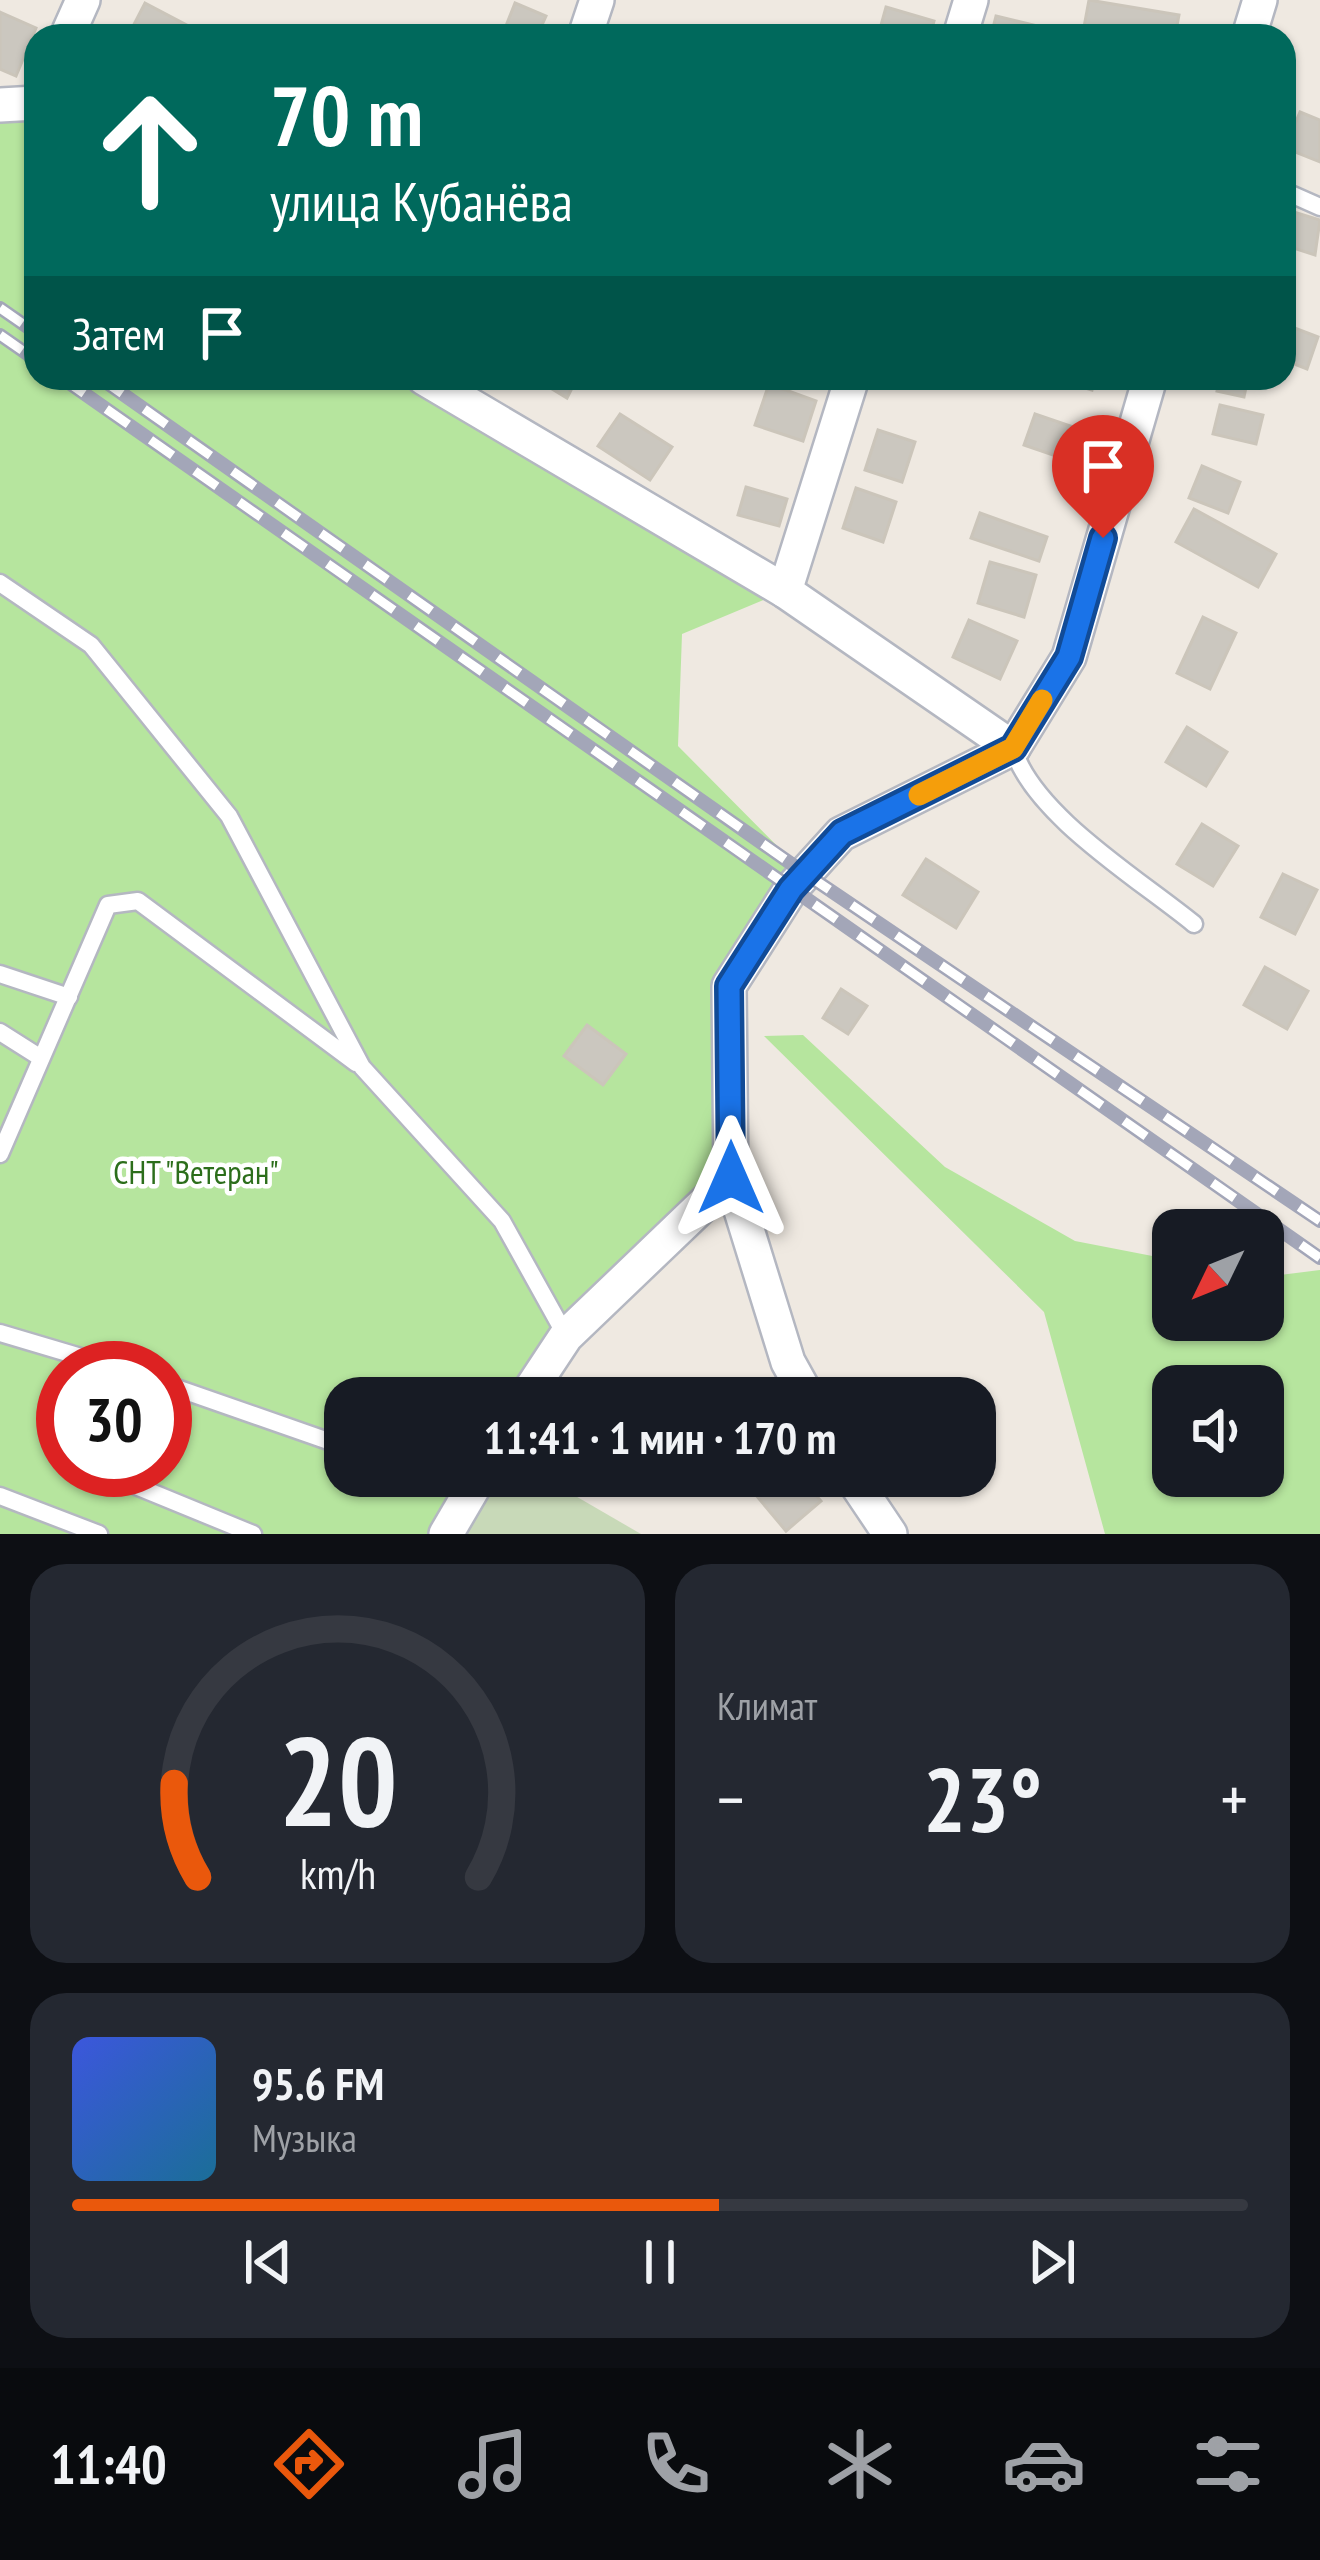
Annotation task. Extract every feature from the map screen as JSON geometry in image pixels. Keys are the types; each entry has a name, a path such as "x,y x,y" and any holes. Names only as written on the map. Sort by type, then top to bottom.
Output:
{"street":[{"path":"785,591 848,390"},
{"path":"796,1377 731,1178 729,986 803,872 842,833 1013,748 1069,657 1147,390"},
{"path":"467,391 785,591 1013,748"},
{"path":"539,1377 566,1336 731,1178"},
{"path":"446,1534 468,1497"},
{"path":"865,1497 890,1534"}],"lane":[{"path":"0,583 91,645 229,816 362,1067"},
{"path":"1013,748 1021,775 1046,803 1194,924"},
{"path":"0,1154 108,904 138,901 362,1067 502,1220 566,1336"},
{"path":"0,974 69,997"},
{"path":"0,1032 40,1058"},
{"path":"0,1333 36,1344"},
{"path":"192,1393 324,1440"},
{"path":"0,1496 99,1534"},
{"path":"163,1497 253,1534"}],"green space":[{"name":"СНТ \"Ветеран\"","path":"24,104 24,390 444,390 785,591 682,634 678,746 803,872 729,986 731,1178 545,1377 324,1377 324,1497 468,1497 446,1534 0,1534 0,105"},
{"path":"803,1035 945,1167 1075,1241 1152,1256 1152,1341 1284,1341 1284,1274 1320,1270 1320,1534 1105,1534 1044,1312 764,1036"},
{"path":"468,1497 577,1497 641,1534 446,1534"}],"building":[{"path":"1089,0 1179,15 1177,24 1085,24"},
{"path":"145,3 185,24 134,24"},
{"path":"515,3 546,16 542,24 507,24"},
{"path":"886,7 934,21 933,24 881,24"},
{"path":"0,12 27,24 24,57 16,76 0,69"},
{"path":"996,16 1029,24 994,24"},
{"path":"1300,112 1320,120 1320,162 1296,152"},
{"path":"1296,213 1320,220 1315,255 1296,249"},
{"path":"1296,329 1318,337 1307,369 1296,365"},
{"path":"767,390 786,390 816,401 803,441 755,425"},
{"path":"1217,390 1245,390 1244,397"},
{"path":"1220,405 1263,415 1256,444 1213,434"},
{"path":"620,414 672,447 650,480 598,446"},
{"path":"1035,414 1076,428 1065,459 1024,445"},
{"path":"878,430 915,442 902,482 865,470"},
{"path":"1202,466 1240,482 1228,513 1189,498"},
{"path":"746,487 787,499 779,526 738,515"},
{"path":"856,488 896,502 883,542 843,528"},
{"path":"1194,509 1276,554 1258,587 1176,542"},
{"path":"980,513 1047,537 1039,561 971,538"},
{"path":"990,562 1036,575 1024,617 978,603"},
{"path":"1203,617 1236,633 1210,689 1177,673"},
{"path":"969,620 1017,641 1000,679 953,657"},
{"path":"1187,727 1227,752 1206,786 1166,762"},
{"path":"1202,824 1238,846 1213,886 1177,864"},
{"path":"926,859 978,892 956,928 903,895"},
{"path":"1283,874 1317,890 1295,934 1261,917"},
{"path":"1265,967 1308,991 1287,1029 1244,1005"},
{"path":"841,989 867,1006 848,1034 823,1018"},
{"path":"587,1025 626,1054 603,1085 564,1056"},
{"path":"758,1497 817,1497 821,1501 786,1531"}],"railway":[{"path":"0,308 24,325"},
{"path":"0,335 24,352"},
{"path":"79,390 1320,1258"},
{"path":"117,390 803,872 1320,1221"}],"slow traffic":[{"path":"919,795 1013,748 1042,700"}],"route":[{"path":"731,1178 729,986 803,872 842,833 1013,748 1069,657 1103,538"}]}
